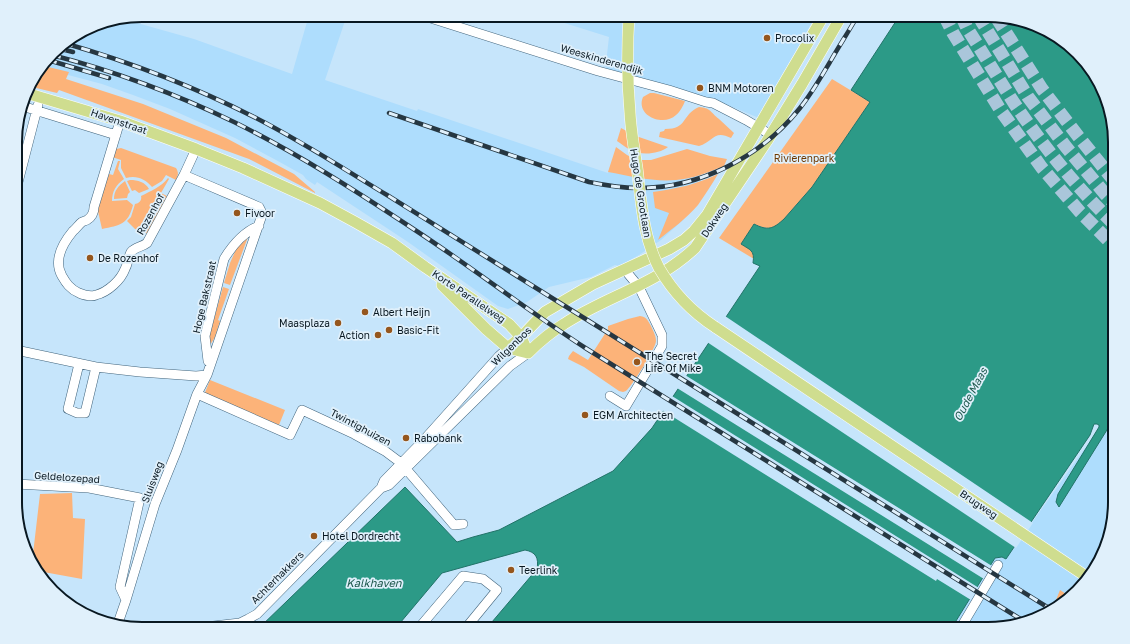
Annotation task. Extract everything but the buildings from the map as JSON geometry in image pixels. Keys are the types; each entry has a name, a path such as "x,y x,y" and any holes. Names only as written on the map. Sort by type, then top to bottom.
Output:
{"main road":[{"name":"Hugo de Grootlaan","path":"629,22 627,71 630,114 642,211 649,244 659,267 673,289 699,317 871,432"},
{"name":"Dokweg","path":"625,270 670,249 694,232 707,215 820,22"},
{"name":"Dokweg","path":"639,287 667,270 687,256 695,248 771,135 838,22"},
{"name":"Havenstraat","path":"32,94 120,121 196,149"},
{"name":"Korte Parallelweg","path":"196,149 243,168 320,203 392,243 509,324 521,336 528,353"},
{"name":"Korte Parallelweg","path":"425,267 486,329 508,348 528,353"},
{"name":"Wilgenbos","path":"508,348 545,312 593,284 625,270"},
{"name":"Wilgenbos","path":"528,353 563,324 593,308 639,287"},
{"name":"Brugweg","path":"871,432 1083,575"}],"street":[{"name":"Weeskinderendijk","path":"443,22 598,71 713,103 771,135"},
{"path":"22,167 40,96"},
{"name":"Havenstraat","path":"27,108 36,113 116,135"},
{"name":"Rozenhof","path":"120,121 96,200 94,212 92,216 82,222 70,235 62,246 58,261 60,272 68,286 83,295 96,295 108,290 122,275 132,250 147,243 191,162 196,149"},
{"name":"Hoge Bakstraat","path":"184,175 259,207 262,215 206,375"},
{"name":"Hoge Bakstraat","path":"210,363 207,356 206,336 224,259 230,249 250,229 259,226"},
{"path":"610,396 626,406 662,346 662,336 639,287 625,270"},
{"name":"Wilgenbos","path":"403,466 422,442 499,356 508,348"},
{"path":"22,351 96,367 140,372 196,376 206,375"},
{"name":"Wilgenbos","path":"403,466 510,366 528,353"},
{"path":"79,364 68,410 77,413 85,413 96,367"},
{"name":"Sluisweg","path":"119,620 155,504 181,452 197,394 206,375"},
{"name":"Twintighuizen","path":"197,394 290,435 302,410 354,434 385,451 403,466 454,525 463,524"},
{"name":"Achterhakkers","path":"242,622 257,614 382,488 389,485 403,466"},
{"name":"Geldelozepad","path":"22,484 89,488 140,498"},
{"name":"Sluisweg","path":"126,600 120,587 140,498"},
{"path":"964,622 998,565"},
{"path":"424,622 463,576 483,578 497,590 471,622"}],"shaded area":[{"path":"134,22 194,39 292,74 307,22 345,22 325,80 417,111 418,109 608,173 610,167 697,169 705,192 683,220 661,240 639,255 619,266 615,265 591,277 549,287 527,302 508,309 498,306 408,242 317,182 315,185 303,175 235,138 170,109 133,95 102,84 47,69 57,57 82,38 111,26"},
{"path":"561,22 812,22 759,118 723,103 605,72 609,37"},
{"path":"1108,416 1108,510 1106,525 1099,548 1083,575 1073,587 1055,602 1027,616 996,622 955,622 995,558 1003,557 1006,559"}],"green space":[{"path":"49,67 69,72 66,79 143,104 226,138 294,174 315,193 249,159 59,90 57,93 35,88"},
{"name":"Rivierenpark","path":"832,79 870,102 812,187 784,219 777,225 770,228 754,224 741,244 752,252 754,259 719,238"},
{"path":"650,93 685,101 676,115 665,120 658,120 652,118 643,110 643,97"},
{"path":"699,107 706,108 732,131 734,133 731,138 721,135 717,136 699,146 659,137 660,132 664,131 665,129 677,127 693,110"},
{"path":"621,128 636,136 668,147 655,153 645,154 635,152 617,141"},
{"path":"616,147 637,160 651,160 687,149 710,156 727,159 724,166 694,177 676,180 650,179 608,172"},
{"path":"121,148 176,168 178,174 176,180 166,175 162,181 152,187 140,178 126,178 121,168 121,160 112,157 116,149"},
{"path":"118,161 120,161 118,169 124,179 115,188 112,201 127,200 133,205 129,217 126,220 118,225 102,229 97,207 109,174 113,175"},
{"path":"718,174 698,205 679,224 658,240 669,213 655,208 653,192 687,186"},
{"path":"168,178 169,179 161,193 167,196 148,234 135,229 127,221 131,217 135,204 140,201 141,196 159,186"},
{"path":"130,180 141,182 149,189 139,193 135,190 132,191 127,181"},
{"path":"125,181 130,192 127,198 114,199 117,189"},
{"path":"248,237 230,285 224,283 230,263 238,245"},
{"path":"223,287 229,289 218,320 220,321 215,337 209,347 210,333"},
{"path":"640,316 646,318 648,321 656,337 656,341 643,367 626,391 619,391 584,367 568,359 573,351 588,360 608,329 608,326"},
{"path":"210,380 285,410 279,425 204,395"},
{"path":"72,493 73,518 85,519 82,579 45,572 34,555 40,494"},
{"path":"1060,590 1065,593 1055,602"}],"water":[{"path":"895,22 1004,23 1034,31 1048,38 1067,52 1088,75 1102,103 1106,119 1108,134 1108,428 1059,507 1056,502 1058,494 1099,427 1099,425 1094,424 1090,435 1006,559 1002,557 995,558 955,622 492,622 537,569 538,562 536,556 532,552 525,550 442,573 401,622 265,622 405,487 457,542 499,530 613,471 652,428 760,266 753,263 753,255 751,251 741,244 754,224 763,228 770,228 777,225 784,219 812,187 870,102 851,90"}],"pier":[{"path":"725,316 1033,523 1016,548 707,342"},
{"path":"685,375 992,566 984,579 677,388"},
{"path":"672,396 979,588 971,600 937,579 936,581 662,410"}],"tunnel":[{"path":"948,22 1001,111 1042,168 1080,212 1108,240"},
{"path":"964,22 1025,119 1074,182 1108,218"},
{"path":"982,22 1028,97 1066,147 1108,197"},
{"path":"1000,23 1042,89 1108,173"}],"railway":[{"path":"389,113 589,182 618,187 637,188 661,187 684,183 706,176 748,155 785,125 812,91 854,22"},
{"path":"71,45 138,67 210,96 289,136 387,195 1047,607"},
{"path":"65,50 73,52"},
{"path":"58,56 122,76 190,102 234,122 303,160 415,230 587,349 1019,618"},
{"path":"53,62 109,78"}],"place":[{"name":"Procolix","path":"767,38"},
{"name":"BNM Motoren","path":"700,88"},
{"name":"Fivoor","path":"237,213"},
{"name":"De Rozenhof","path":"90,258"},
{"name":"Albert Heijn","path":"365,312"},
{"name":"Maasplaza","path":"338,323"},
{"name":"Basic-Fit","path":"389,330"},
{"name":"Action","path":"378,335"},
{"name":"The Secret Life Of Mike","path":"637,362"},
{"name":"EGM Architecten","path":"585,415"},
{"name":"Rabobank","path":"406,438"},
{"name":"Hotel Dordrecht","path":"314,536"},
{"name":"Teerlink","path":"511,570"}],"water label":[{"name":"Oude Maas","path":"970,394"},
{"name":"Kalkhaven","path":"374,582"}]}
